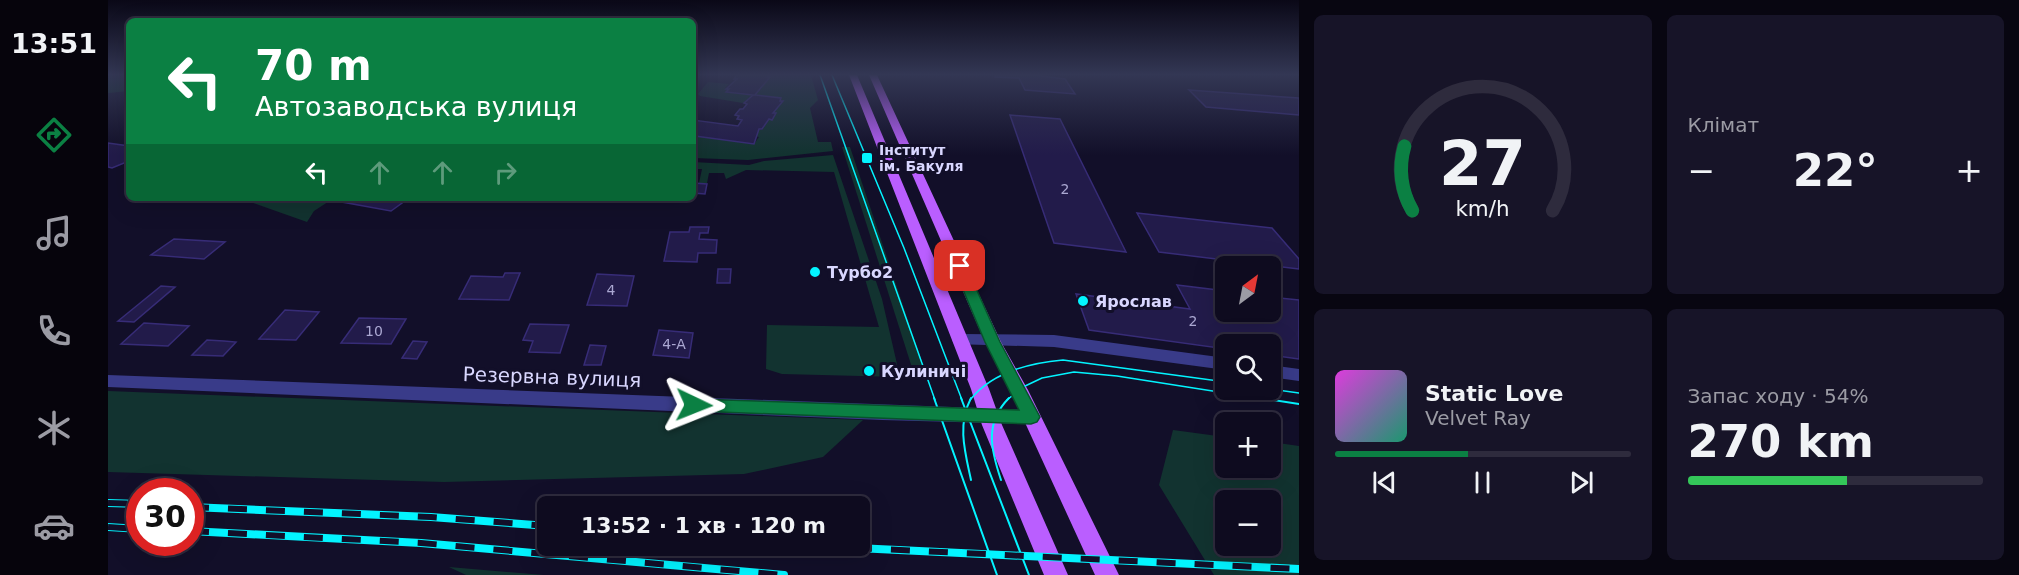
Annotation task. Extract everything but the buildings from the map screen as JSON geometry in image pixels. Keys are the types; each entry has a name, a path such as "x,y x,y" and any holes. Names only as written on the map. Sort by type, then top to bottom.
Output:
{"main road":[{"path":"864,102 991,420 1056,575"},
{"path":"885,102 993,342 1107,575"}],"street":[{"path":"960,340 1054,341 1215,363"},
{"path":"1281,373 1299,375"},
{"name":"Резервна вулиця","path":"108,381 991,420 1031,417"}],"green space":[{"path":"782,102 816,102 810,108 818,142 831,142 833,151 748,160 696,158 696,135 754,144 759,137 755,136 759,130 762,130 769,120 772,120 775,114 773,113"},
{"path":"842,147 850,147 926,374 914,374"},
{"path":"833,155 882,299 900,377 782,374 766,369 767,325 879,327 834,172 746,170 726,179 724,173 709,173 707,183 699,183 702,169 696,169 696,162 749,165 764,161"},
{"path":"248,201 329,201 314,211 307,222"},
{"path":"108,391 863,420 823,457 744,474 444,482 108,472"},
{"path":"1173,430 1215,436 1215,478 1281,478 1281,443 1299,446 1299,575 1214,575 1159,485"},
{"path":"449,567 544,575 466,575"}],"tram line":[{"path":"829,102 935,400"},
{"path":"843,102 904,248 962,400"},
{"path":"970,400 989,382 1000,376 1024,367 1063,360 1215,381"},
{"path":"1008,399 1023,387 1042,378 1074,372 1117,376 1215,391"},
{"path":"1281,391 1299,393"},
{"path":"934,398 997,575"},
{"path":"961,398 966,411"},
{"path":"1001,480 992,437 996,417 1008,399"},
{"path":"966,411 970,400"},
{"path":"1273,400 1299,404"},
{"path":"966,411 1029,575"},
{"path":"966,411 963,428 971,480"}],"railway":[{"path":"108,503 126,504"},
{"path":"204,508 431,517 537,525"},
{"path":"108,527 126,528"},
{"path":"204,532 421,543 784,575"},
{"path":"870,549 1299,569"}],"place":[{"name":"Інститут ім. Бакуля","path":"867,158"},
{"name":"Турбо2","path":"815,272"},
{"name":"Ярослав","path":"1083,301"},
{"name":"Кулиничі","path":"869,371"}],"route":[{"path":"694,405 1031,417 993,342 960,266"}]}
